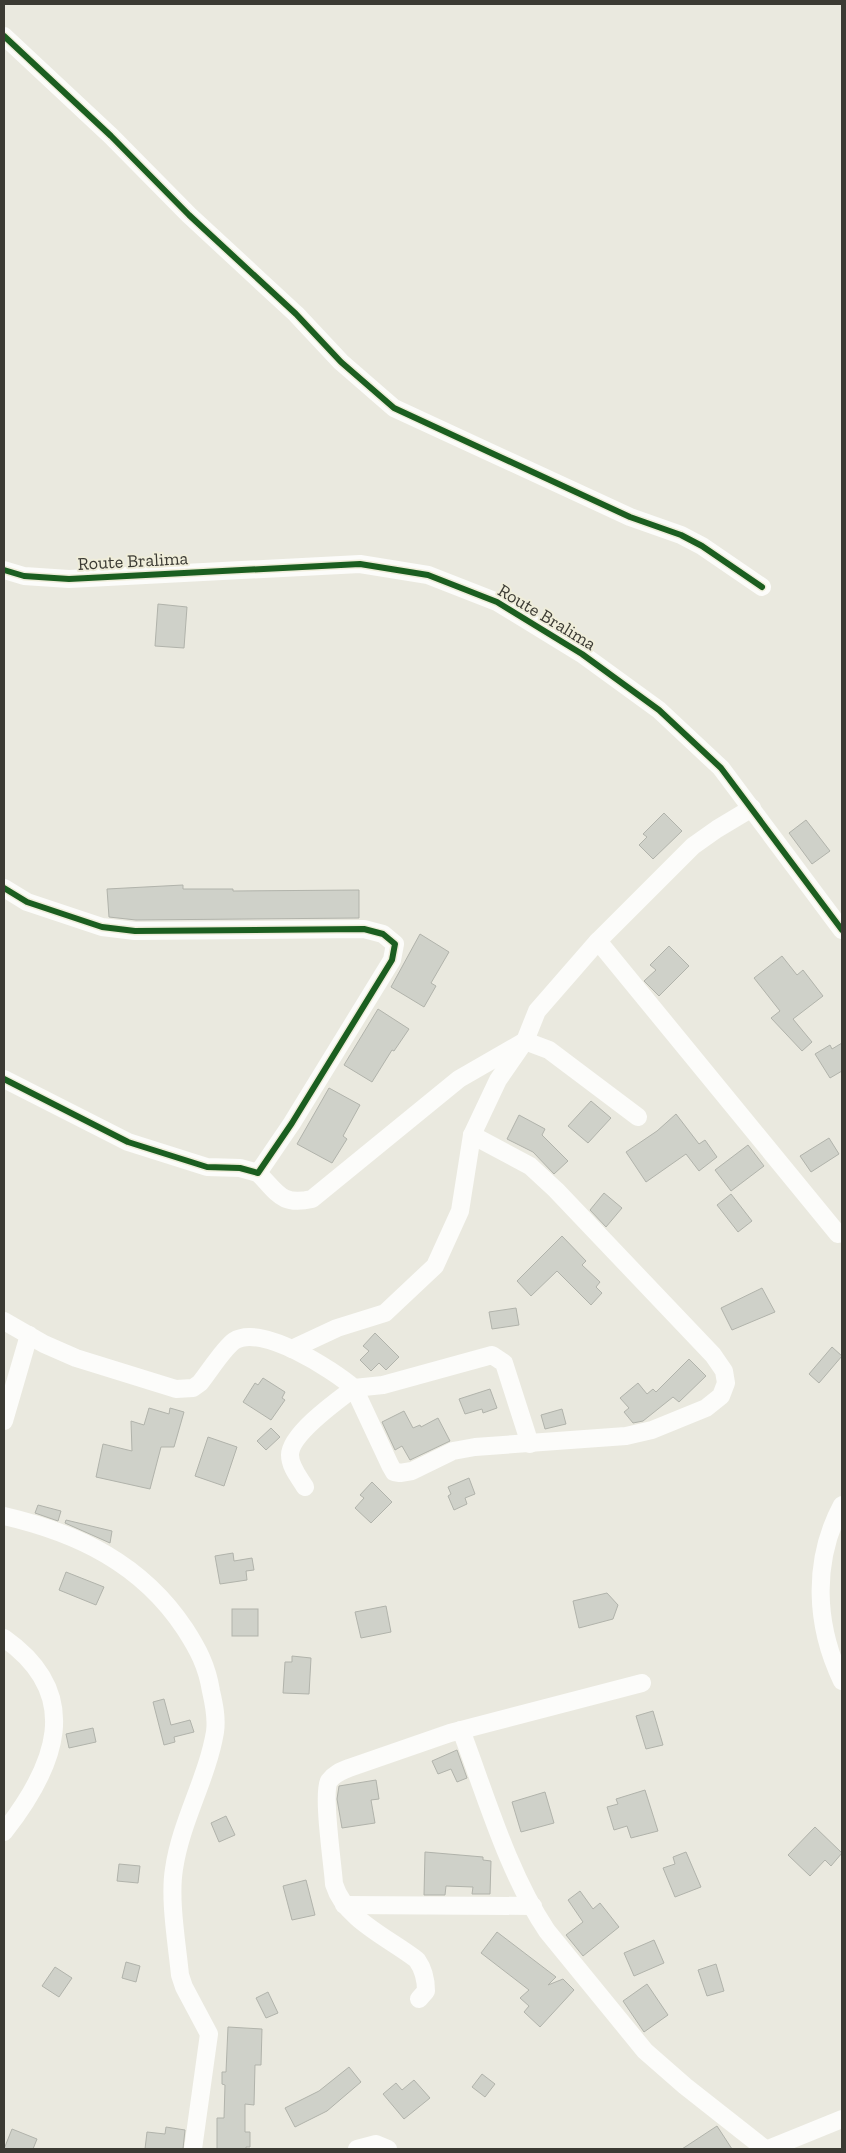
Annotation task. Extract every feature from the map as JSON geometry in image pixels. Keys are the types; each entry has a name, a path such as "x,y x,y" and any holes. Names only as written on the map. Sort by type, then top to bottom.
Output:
{"street":[{"path":"4,36 111,136 189,215 296,314 341,362 394,408 621,513 681,535 702,546 762,586"},
{"name":"Route Bralima","path":"4,570 24,576 69,579 360,564 428,575 497,602 582,654 659,710 721,768 842,930"},
{"path":"292,1349 337,1328 385,1313 435,1266 460,1211 472,1135 490,1094 525,1042 537,1011 598,941 693,846 752,808"},
{"path":"4,888 26,902 102,927 135,931 364,929 384,934 395,944 392,960 292,1123 258,1173"},
{"path":"598,941 838,1234"},
{"path":"4,1079 137,1145 207,1167 240,1168 258,1173 286,1201 293,1202 312,1200 459,1080 525,1042 548,1050 638,1117"},
{"path":"4,1321 76,1358 176,1389 193,1388 200,1383 234,1342 240,1339 248,1337 260,1339 292,1349 336,1374 354,1388 394,1472 400,1473 412,1471 453,1451 475,1447 626,1436 652,1430 706,1408 721,1396 726,1383 724,1371 707,1348 556,1190 530,1166 472,1135"},
{"path":"4,1421 29,1335"},
{"path":"304,1487 292,1465 290,1453 294,1443 309,1425 354,1388 383,1386 492,1355 504,1363 530,1444"},
{"path":"842,1505 827,1538 820,1578 821,1616 831,1658 842,1681"},
{"path":"4,1516 48,1528 102,1551 125,1565 150,1585 172,1610 208,1669 215,1712 215,1731 205,1769 184,1825 172,1882 180,1975 184,1987 209,2034 193,2149"},
{"path":"4,1638 40,1672 48,1687 54,1705 55,1725 53,1744 34,1790 4,1832"},
{"path":"419,1999 426,1992 426,1982 423,1969 417,1960 364,1922 344,1905 338,1897 334,1884 327,1797 329,1782 337,1774 349,1768 461,1730 642,1683"},
{"path":"461,1730 508,1853 547,1931 645,2051 685,2086 767,2149 842,2120"},
{"path":"344,1905 533,1906"},
{"path":"357,2149 376,2144 388,2149"}],"building":[{"path":"158,604 187,607 184,648 155,646"},
{"path":"664,813 682,831 653,859 639,845 647,837 643,834"},
{"path":"806,820 830,851 812,864 789,833"},
{"path":"183,885 183,889 233,889 233,891 359,890 359,918 136,920 109,917 107,889"},
{"path":"420,934 449,952 431,983 436,986 424,1007 391,987"},
{"path":"669,946 689,966 659,996 644,981 656,970 650,965"},
{"path":"782,956 797,975 803,970 823,996 793,1019 812,1042 802,1051 771,1018 780,1011 754,978"},
{"path":"378,1009 409,1029 394,1051 392,1050 372,1082 344,1065"},
{"path":"842,1043 842,1071 830,1078 815,1054 830,1045 832,1049"},
{"path":"329,1088 360,1105 343,1136 347,1139 332,1163 297,1144"},
{"path":"591,1101 611,1118 588,1143 568,1126"},
{"path":"676,1114 699,1144 705,1140 717,1157 699,1171 686,1154 646,1182 626,1152 657,1131"},
{"path":"519,1115 545,1129 542,1135 568,1161 554,1174 533,1152 507,1139"},
{"path":"829,1138 839,1154 811,1172 800,1156"},
{"path":"748,1145 764,1166 731,1191 715,1170"},
{"path":"604,1193 622,1208 606,1227 590,1210"},
{"path":"731,1194 752,1221 738,1232 717,1205"},
{"path":"562,1236 586,1261 582,1265 600,1282 596,1287 602,1293 591,1305 557,1271 531,1296 517,1281"},
{"path":"762,1288 775,1312 732,1330 721,1308"},
{"path":"516,1308 519,1325 492,1329 489,1312"},
{"path":"375,1333 399,1357 386,1370 379,1363 371,1371 360,1360 369,1351 363,1346"},
{"path":"832,1347 842,1356 819,1383 809,1374"},
{"path":"689,1359 706,1376 679,1402 673,1397 643,1421 633,1423 624,1412 629,1408 620,1398 638,1383 647,1394 653,1389 656,1392"},
{"path":"263,1378 285,1392 282,1398 285,1400 271,1420 243,1402 255,1383 258,1385"},
{"path":"490,1389 497,1408 483,1413 482,1409 465,1414 459,1399"},
{"path":"149,1408 169,1414 170,1408 184,1412 174,1447 161,1447 150,1489 96,1477 103,1444 132,1451 131,1421 144,1425"},
{"path":"562,1409 566,1424 545,1429 541,1415"},
{"path":"404,1411 413,1428 420,1425 421,1427 438,1418 450,1441 410,1460 402,1446 395,1450 382,1422"},
{"path":"271,1428 280,1437 266,1450 257,1441"},
{"path":"208,1437 237,1447 224,1486 195,1476"},
{"path":"469,1478 475,1494 465,1498 467,1504 454,1510 448,1496 451,1494 448,1487"},
{"path":"372,1482 392,1502 371,1523 355,1508 364,1498 360,1495"},
{"path":"38,1505 61,1511 58,1521 35,1513"},
{"path":"66,1520 112,1531 110,1543 65,1523"},
{"path":"233,1553 234,1561 252,1558 254,1570 246,1571 247,1580 220,1584 215,1556"},
{"path":"66,1572 104,1587 96,1605 59,1590"},
{"path":"607,1593 618,1605 613,1619 579,1628 573,1601"},
{"path":"386,1606 391,1632 361,1638 355,1612"},
{"path":"232,1609 258,1609 258,1636 232,1636"},
{"path":"292,1656 311,1658 309,1694 283,1693 285,1662 292,1662"},
{"path":"164,1699 171,1725 190,1720 194,1732 174,1737 175,1742 164,1745 153,1702"},
{"path":"653,1711 663,1745 646,1749 636,1716"},
{"path":"93,1728 96,1742 69,1748 66,1734"},
{"path":"457,1750 467,1778 457,1782 451,1769 438,1774 432,1761"},
{"path":"376,1780 379,1799 371,1800 375,1823 342,1828 337,1799 339,1786"},
{"path":"645,1790 658,1831 631,1838 627,1826 614,1830 607,1807 618,1804 616,1799"},
{"path":"545,1792 554,1823 521,1832 512,1802"},
{"path":"226,1816 235,1835 219,1842 211,1823"},
{"path":"815,1827 842,1853 831,1866 825,1860 810,1876 788,1855"},
{"path":"425,1852 483,1857 483,1860 491,1861 490,1894 472,1894 473,1887 446,1886 445,1895 424,1895"},
{"path":"686,1852 701,1887 675,1897 663,1868 675,1864 673,1857"},
{"path":"119,1864 140,1866 138,1883 117,1881"},
{"path":"306,1880 315,1915 292,1920 283,1886"},
{"path":"580,1891 593,1909 600,1903 619,1927 583,1956 566,1935 583,1922 568,1900"},
{"path":"497,1932 556,1977 548,1985 563,1979 574,1990 540,2027 524,2012 529,2006 520,1998 529,1990 481,1953"},
{"path":"654,1940 664,1963 634,1976 624,1953"},
{"path":"126,1962 140,1966 136,1982 122,1978"},
{"path":"716,1964 724,1991 707,1996 698,1970"},
{"path":"55,1967 72,1978 59,1997 42,1986"},
{"path":"647,1984 668,2015 644,2032 623,2001"},
{"path":"268,1992 278,2013 266,2018 256,1998"},
{"path":"228,2027 262,2029 261,2065 255,2065 254,2105 245,2104 245,2132 250,2132 250,2147 246,2147 246,2149 217,2149 217,2118 224,2118 225,2085 222,2084 222,2072 226,2072"},
{"path":"349,2067 361,2082 327,2111 295,2127 285,2108 319,2091"},
{"path":"482,2074 495,2084 485,2097 472,2087"},
{"path":"414,2080 430,2098 404,2119 383,2094 396,2083 402,2090"},
{"path":"717,2126 732,2149 682,2149"},
{"path":"166,2127 185,2130 183,2149 145,2149 147,2132 165,2134"},
{"path":"12,2129 37,2139 33,2149 4,2149"}],"cycle path":[{"path":"4,36 111,136 189,215 296,314 341,362 394,408 630,517 681,535 702,546 762,587"},
{"path":"4,570 24,576 69,579 360,564 428,575 497,602 582,654 659,710 721,768 842,930"},
{"path":"4,888 27,902 102,927 135,931 364,929 383,934 395,944 392,960 292,1123 258,1173 240,1168 207,1167 128,1142 4,1079"}]}
